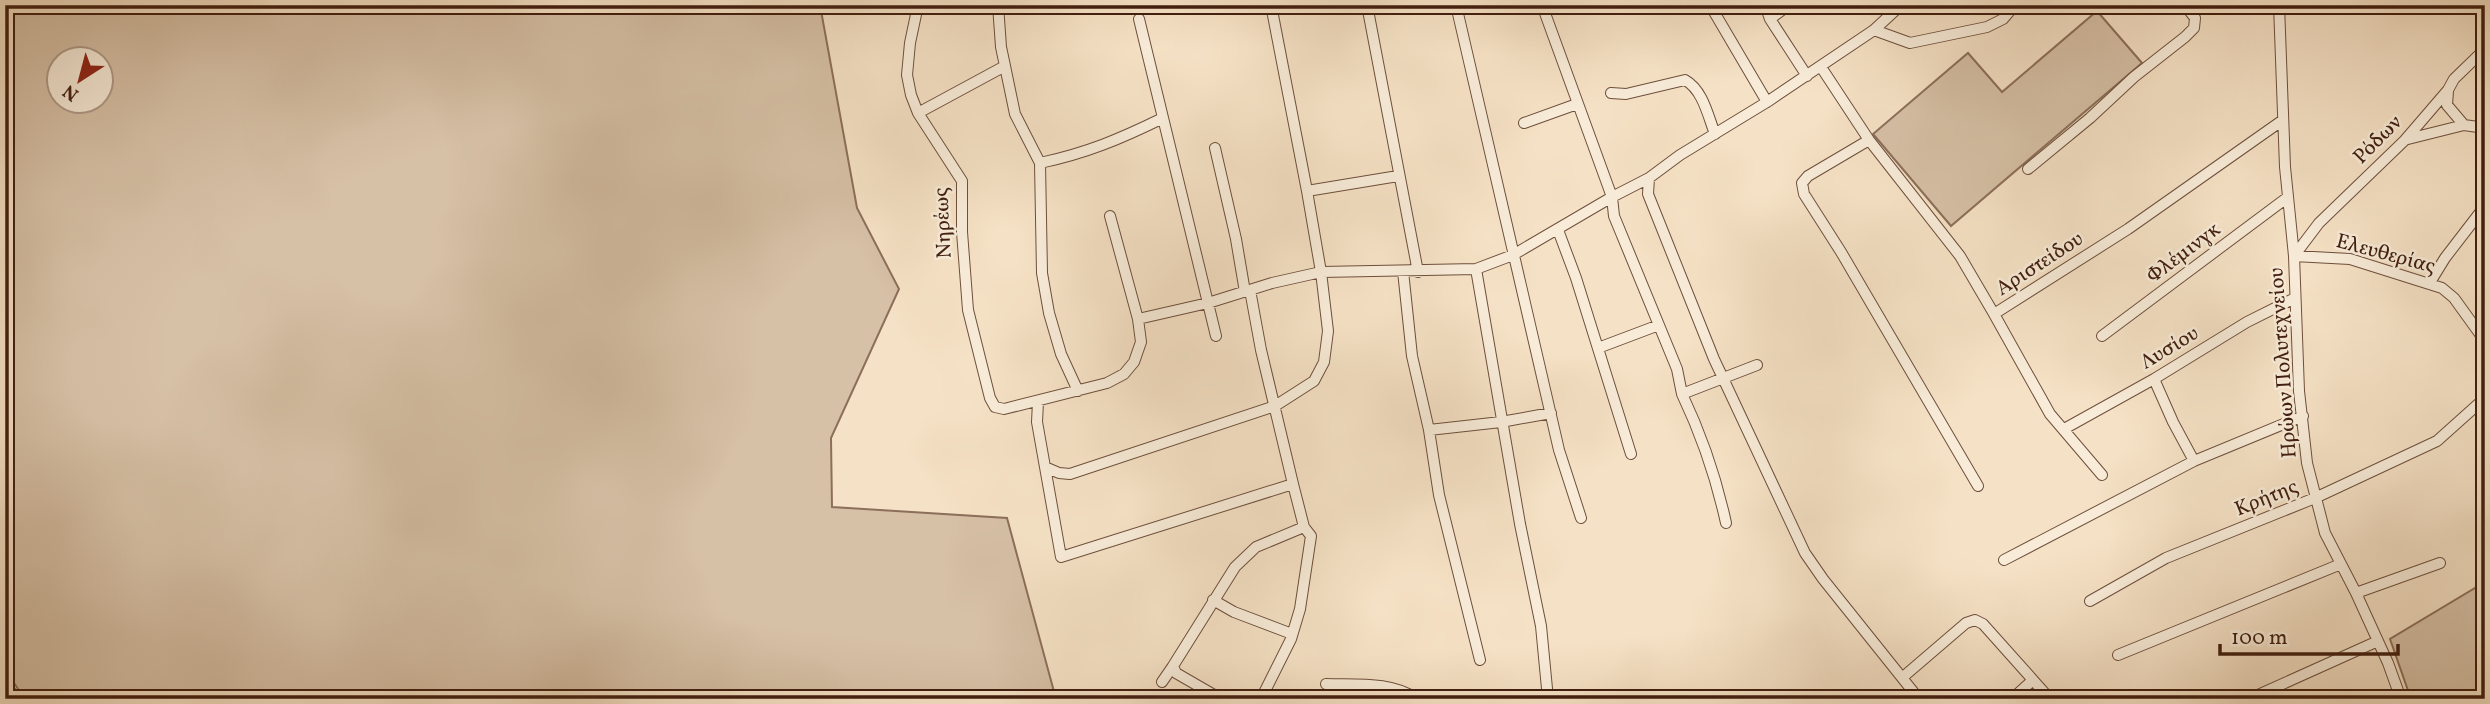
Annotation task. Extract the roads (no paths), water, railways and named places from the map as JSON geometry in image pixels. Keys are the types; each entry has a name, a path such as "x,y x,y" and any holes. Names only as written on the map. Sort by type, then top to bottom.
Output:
{"street":[{"name":"Νηρέως","path":"918,5 907,75 918,113 962,181 962,232 968,310 990,398 995,407 1004,409 1038,402"},
{"path":"998,5 1005,66 1015,114 1040,163 1042,274 1049,313 1061,354 1078,391"},
{"path":"1045,467 1070,474 1275,406 1314,381 1324,362 1328,331 1321,272 1272,5"},
{"path":"1367,5 1418,272"},
{"path":"1456,5 1559,450 1581,519"},
{"path":"1542,5 1612,197 1614,216 1677,369 1682,394 1713,468 1726,523"},
{"path":"1710,5 1767,102"},
{"path":"1765,5 1770,19 1807,76"},
{"path":"1770,19 1789,5"},
{"path":"1138,319 1321,272 1476,269 1513,256 1649,178 1767,102 1874,30 1901,5"},
{"path":"1874,30 1910,43 1987,27 2003,19 2015,5"},
{"path":"2028,169 2194,28 2195,18 2185,5"},
{"name":"Ηρώων Πολυτεχνείου","path":"2278,5 2283,120 2294,256 2299,391 2307,463 2325,533 2378,641 2401,699"},
{"path":"1139,19 1216,336"},
{"name":"Ρόδων","path":"2294,256 2319,223 2405,140 2468,64 2485,49"},
{"path":"918,113 1005,66"},
{"name":"Αριστείδου","path":"1821,67 1869,140 1960,256 1994,314 2127,229 2283,120"},
{"path":"1611,93 1626,94 1685,80 1693,84 1702,99 1715,134"},
{"path":"2448,90 2447,105 2463,125"},
{"path":"1524,124 1577,104"},
{"path":"1040,163 1088,151 1163,118"},
{"path":"2405,140 2463,125 2485,128"},
{"path":"1869,140 1808,176 1802,183 1804,194 1842,252 1978,486"},
{"path":"1215,148 1293,484 1304,527 1311,536 1300,609 1292,635 1261,699"},
{"path":"1307,191 1398,176"},
{"path":"1649,178 1648,194 1722,376 1805,553 1919,699"},
{"name":"Φλέμινγκ","path":"2102,336 2288,197"},
{"path":"2430,284 2445,258 2485,206"},
{"path":"1110,216 1138,319 1141,342 1134,362 1124,374 1107,383 1038,402 1037,422 1060,557 1293,484"},
{"path":"1558,230 1576,278 1631,454"},
{"name":"Ελευθερίας","path":"2294,256 2350,259 2442,288 2454,298 2485,341"},
{"path":"1476,269 1541,626 1548,699"},
{"path":"1403,271 1412,356 1429,430 1441,508 1480,660"},
{"name":"Λυσίου","path":"2064,429 2154,379 2247,322 2295,298"},
{"path":"1994,314 2041,399 2102,475"},
{"path":"1598,348 1659,325"},
{"path":"1682,394 1722,376 1757,365"},
{"path":"2154,379 2194,461"},
{"name":"Κρήτης","path":"2090,601 2166,558 2315,498 2437,442 2485,398"},
{"path":"1429,430 1502,422 1551,413"},
{"path":"2004,560 2194,461 2303,416"},
{"path":"1162,682 1236,567 1256,547 1304,527"},
{"path":"2356,593 2440,563"},
{"path":"2118,654 2341,564"},
{"path":"1213,600 1234,612 1292,635"},
{"path":"1903,677 1966,623 1975,620 1983,624 2050,699"},
{"path":"2249,699 2378,641"},
{"path":"1173,666 1176,673 1221,699"},
{"path":"2012,699 2034,680"},
{"path":"5,684 16,699"},
{"path":"1326,684 1388,686 1409,693 1417,699"}]}
